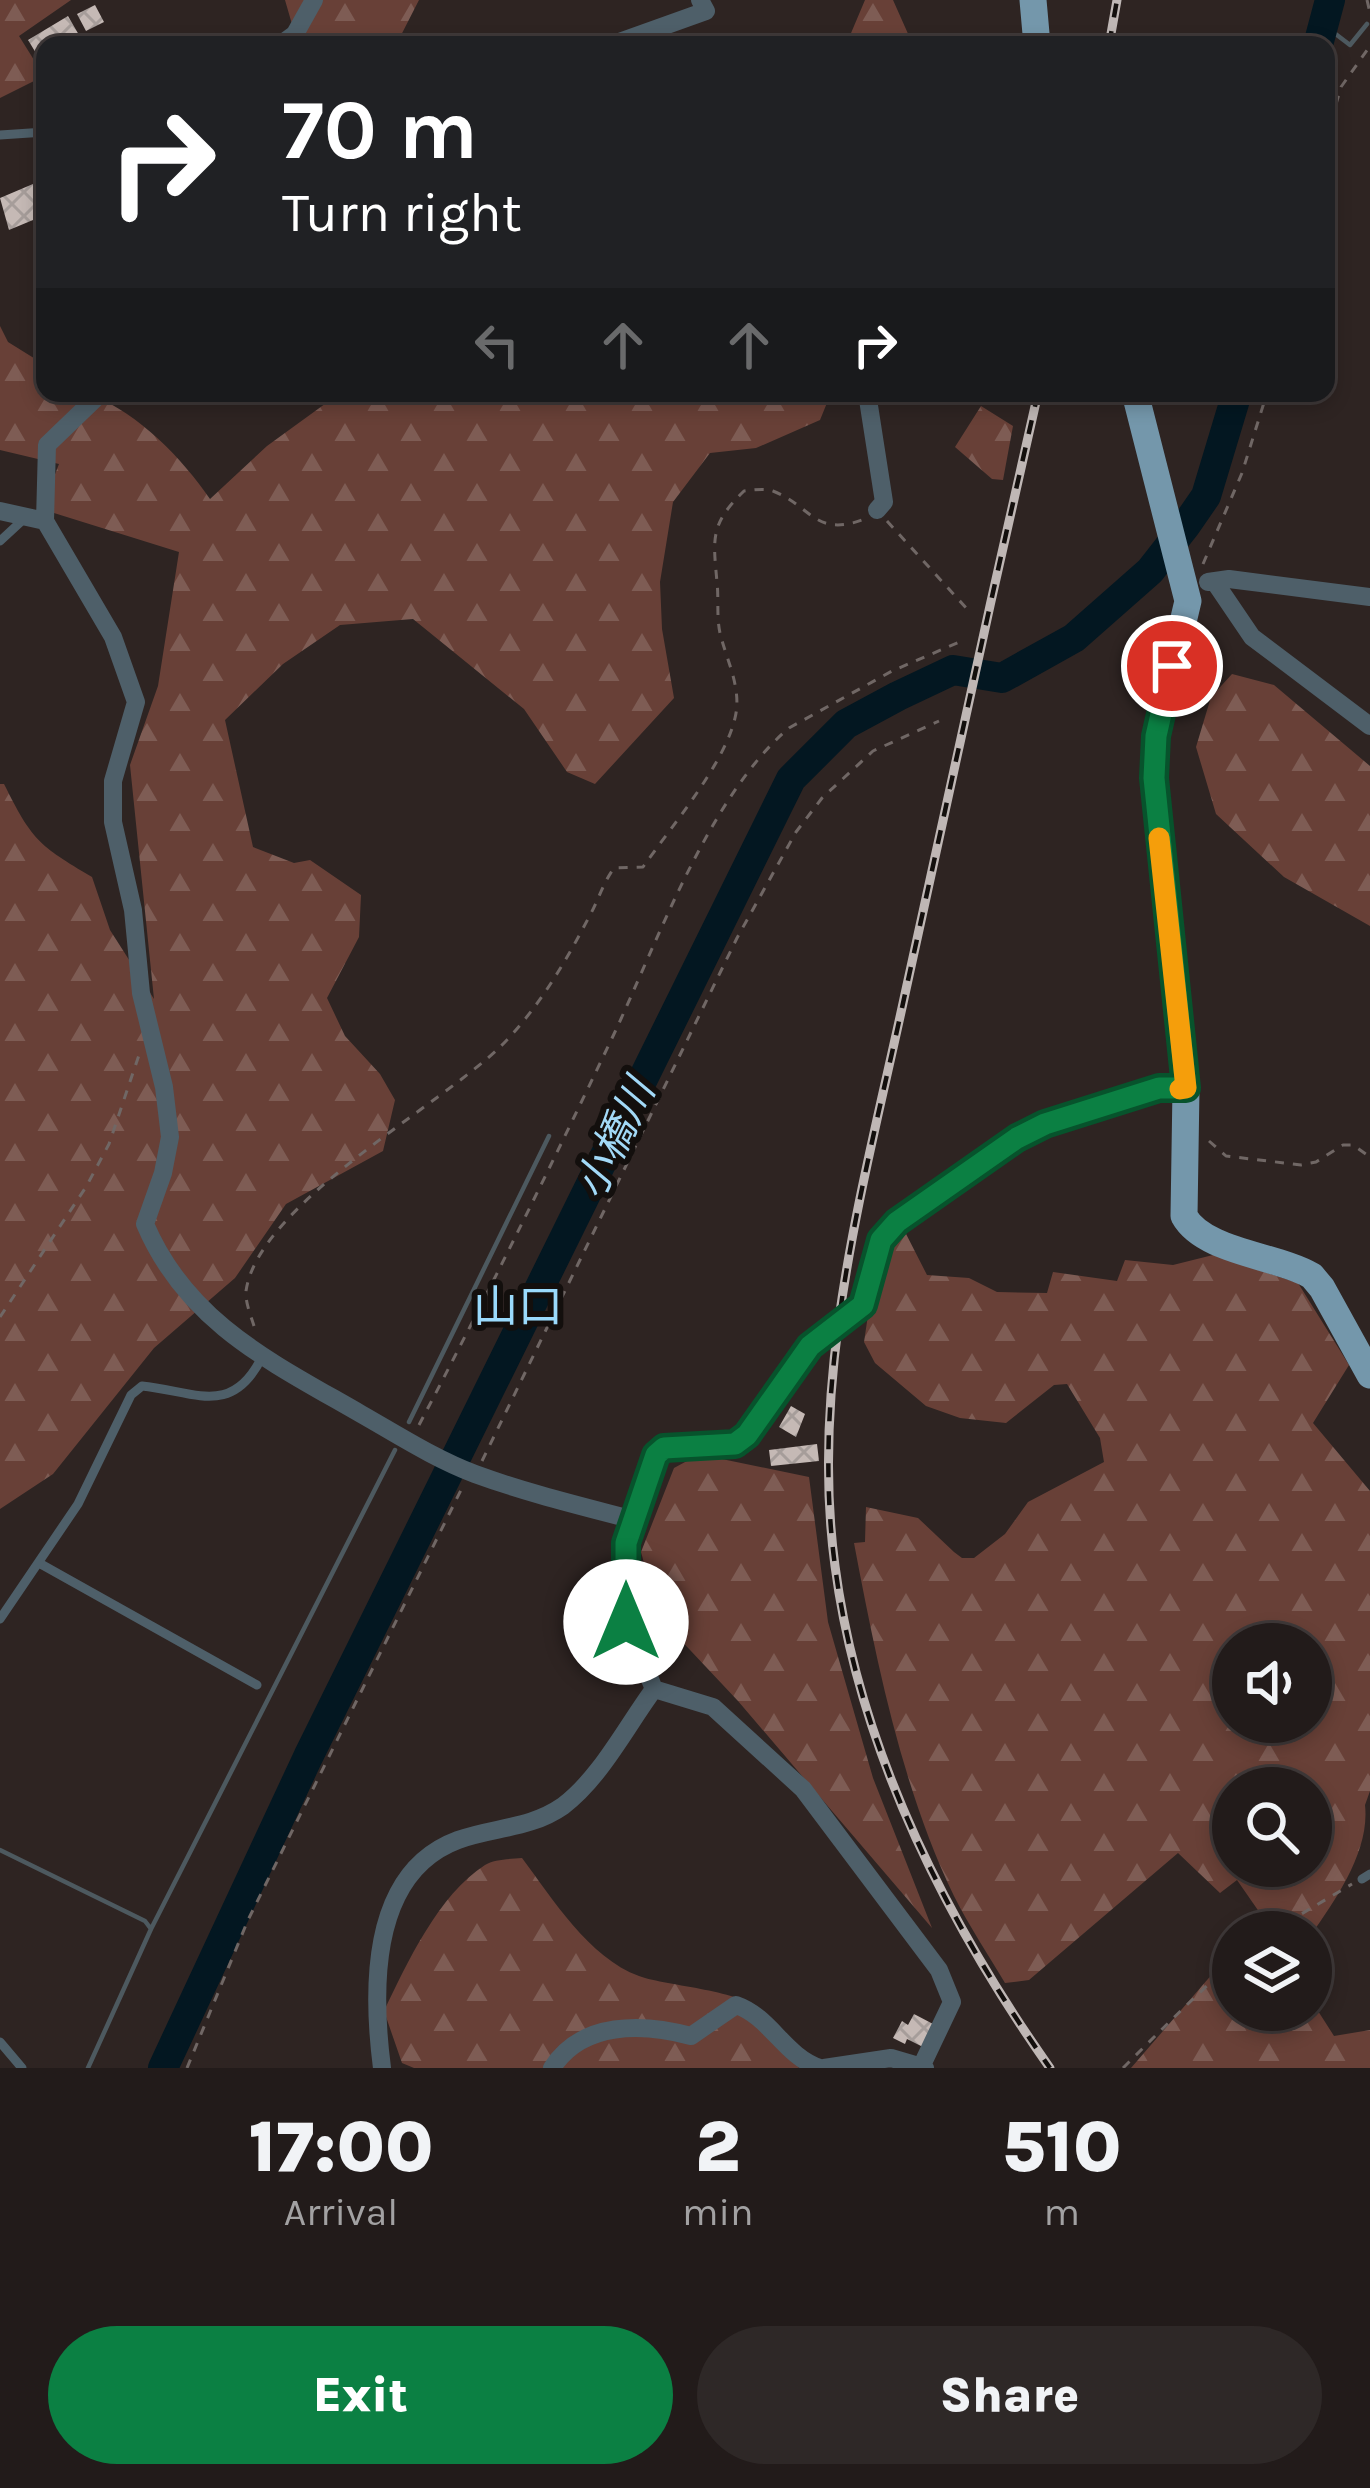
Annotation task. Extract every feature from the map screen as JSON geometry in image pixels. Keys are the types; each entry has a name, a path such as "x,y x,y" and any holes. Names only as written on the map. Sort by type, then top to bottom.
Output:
{"main road":[{"path":"1033,0 1036,36"},
{"path":"1137,402 1165,502 1196,583 1156,736 1154,778 1186,1100 1181,1198 1190,1226 1210,1239 1312,1276 1370,1375"}],"street":[{"path":"292,36 314,0"},
{"path":"633,36 709,4"},
{"path":"92,402 47,445 35,519 112,638 136,702 113,781 113,822 133,910 147,1030 164,1088 170,1137 145,1224 181,1288 200,1309 262,1357 475,1473 634,1520"},
{"path":"868,402 884,502 878,510"},
{"path":"0,511 35,519"},
{"path":"1196,583 1370,597"},
{"path":"1196,583 1252,638 1370,726"},
{"path":"654,1689 626,1622 626,1543 656,1455 664,1448 735,1444 747,1435 810,1346 863,1305 881,1240 930,1196 1045,1124 1159,1088 1186,1100"},
{"path":"552,2068 578,2042 605,2030 646,2027 691,2036 736,2005 750,2009 794,2055 822,2068 891,2058 923,2067 952,2002 939,1970 803,1789 713,1707 654,1689"},
{"path":"382,2068 382,1941 388,1916 410,1874 456,1840 539,1820 563,1805 584,1787 654,1689"}],"lane":[{"path":"0,135 36,133"},
{"path":"0,541 35,519"},
{"path":"0,1618 78,1504 131,1395 142,1386 214,1397 239,1388 262,1357"},
{"path":"39,1563 257,1685"},
{"path":"0,2042 22,2068"}],"path":[{"path":"1367,0 1370,13"},
{"path":"1335,108 1341,87 1370,46"},
{"path":"1196,583 1243,473 1264,402"},
{"path":"262,1357 245,1294 266,1246 317,1191 386,1132 506,1042 557,974 614,868 643,867 710,772 736,715 734,675 719,632 712,544 716,526 730,504 744,490 771,490 818,522 840,528 878,510 968,610"},
{"path":"414,1443 723,808 752,767 789,728 892,671 964,640"},
{"path":"187,2068 248,1920 456,1495 475,1473 649,1126 737,938 796,832 822,798 873,752 939,721"},
{"path":"0,1317 109,1144 147,1030"},
{"path":"1186,1100 1226,1156 1301,1165 1353,1145 1370,1157"},
{"path":"1307,1911 1366,1876"},
{"path":"1123,2068 1190,1999 1212,1984"}],"green space":[{"path":"0,0 71,0 19,36 36,63 36,80 0,98"},
{"path":"285,0 419,0 401,36 295,36"},
{"path":"865,0 893,0 909,36 850,36"},
{"path":"0,326 8,342 36,359 36,402 109,403 173,453 210,499 267,446 328,402 827,402 820,420 756,448 710,453 673,502 660,582 662,629 674,698 595,784 567,772 524,709 413,619 340,625 283,664 225,720 253,847 294,863 310,860 361,895 359,937 327,998 345,1036 380,1074 395,1100 383,1151 286,1204 235,1278 154,1348 53,1474 0,1509 0,784 38,840 92,877 110,930 154,999 130,765 158,686 179,552 54,513 45,500 59,464 0,450"},
{"path":"981,406 1013,426 1003,480 992,479 955,447"},
{"path":"1232,674 1274,685 1370,766 1370,926 1284,877 1216,814 1196,747 1211,697"},
{"path":"903,1228 927,1275 969,1278 997,1292 1047,1293 1053,1272 1117,1281 1125,1260 1173,1265 1213,1255 1298,1283 1349,1365 1313,1423 1370,1491 1370,1791 1357,1857 1326,1911 1259,1911 1242,1887 1332,1887 1332,1767 1212,1767 1212,1885 1178,1853 1029,1980 1005,1983 954,1896 920,1812 882,1677 854,1543 865,1542 866,1507 918,1518 962,1558 974,1558 1005,1534 1028,1502 1104,1462 1100,1438 1067,1384 1054,1385 1006,1423 960,1418 926,1406 875,1363 864,1342 874,1275 883,1251"},
{"path":"712,1457 809,1477 828,1622 873,1778 932,1928 738,1701 659,1617 641,1552 674,1468"},
{"path":"522,1858 573,1925 604,1956 639,1976 753,2005 768,2019 799,2068 414,2068 402,2063 384,2011 426,1931 453,1893 485,1865"},
{"path":"1212,1974 1212,2031 1331,2031 1334,2036 1370,2030 1370,2068 1131,2068"}],"building":[{"path":"95,5 104,22 86,31 77,14"},
{"path":"68,16 79,35 36,36 36,53 28,40"},
{"path":"36,183 36,219 9,230 0,198"},
{"path":"791,1406 805,1414 796,1437 779,1427"},
{"path":"817,1444 819,1461 771,1466 769,1450"},
{"path":"914,2014 935,2025 923,2047 893,2038 902,2021 908,2025"}],"waterway":[{"name":"小橋川","path":"1320,36 1330,0"},
{"path":"1322,30 1350,45 1367,24"},
{"name":"小橋川","path":"163,2068 308,1757 791,779 846,724 898,696 953,670 1002,678 1074,638 1150,571 1206,496 1234,402"},
{"path":"409,1422 549,1136"},
{"path":"151,1929 395,1450"},
{"path":"0,1850 145,1921 151,1929 88,2068"}],"railway":[{"path":"1111,36 1117,0"},
{"path":"1036,402 858,1206 835,1350 829,1494 847,1634 886,1766 942,1892 1050,2068"}],"slow traffic":[{"path":"1159,838 1186,1088 1180,1089"}],"district":[{"name":"山口","path":"518,1307"}],"route":[{"path":"626,1622 626,1543 656,1455 664,1448 735,1444 747,1435 810,1346 863,1305 881,1240 897,1222 1017,1138 1045,1124 1159,1088 1186,1088 1154,778 1156,736 1172,666"}]}
